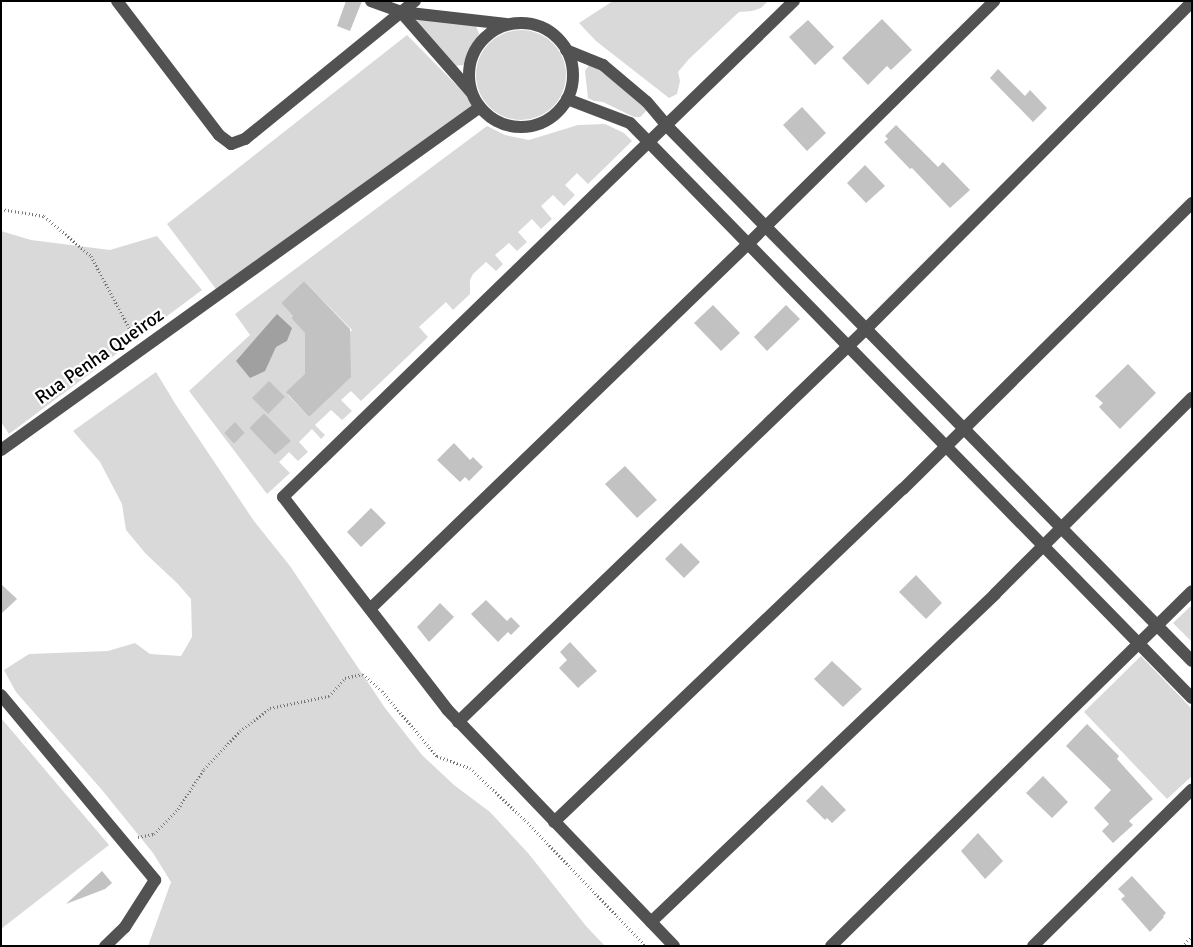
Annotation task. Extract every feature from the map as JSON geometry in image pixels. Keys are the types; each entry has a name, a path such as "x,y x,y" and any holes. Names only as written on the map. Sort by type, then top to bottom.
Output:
{"street":[{"path":"117,1 219,135 232,144 245,139 415,1"},
{"path":"371,1 401,12 508,25"},
{"path":"674,946 458,722 283,497 794,1"},
{"path":"370,609 766,227 994,1"},
{"path":"458,722 866,329 1192,2"},
{"path":"401,12 472,92 480,107 491,117 504,124 519,127 533,126 553,116 567,99 572,83 572,66 566,50 556,36 541,27 524,23 508,25 492,31 480,43 471,58 468,75 472,92"},
{"path":"566,50 603,65 647,102 666,125 1192,661"},
{"path":"567,99 630,123 1192,698"},
{"name":"Rua Penha Queiroz","path":"1,450 142,351 480,107"},
{"path":"554,822 946,446 1192,203"},
{"path":"651,922 973,614 1192,398"},
{"path":"831,946 1192,591"},
{"path":"1,695 156,880 125,927 105,946"},
{"path":"1033,946 1192,789"}],"path":[{"path":"1,208 44,216 91,256 142,351"},
{"path":"122,840 154,834 178,809 204,769 240,731 270,708 329,696 345,678 363,674 382,691 437,756 470,768 524,820 646,946"},
{"path":"1182,946 1192,936"}],"shaded area":[{"path":"613,1 768,1 761,8 739,12 689,59 678,72 680,81 677,94 669,98 596,41 579,23"},
{"path":"420,18 476,26 479,34 465,65 454,66 416,22"},
{"path":"512,30 530,30 546,37 559,50 566,66 566,84 559,100 546,113 530,120 512,120 496,113 483,100 476,84 476,66 483,50 496,37"},
{"path":"407,35 475,104 216,289 167,224"},
{"path":"589,65 594,66 647,106 646,111 640,117 634,117 603,102 588,98 585,71"},
{"path":"605,124 624,133 632,141 588,184 577,173 565,185 575,195 564,206 553,195 541,206 552,219 541,229 532,219 518,232 527,242 517,251 509,243 495,255 503,264 496,271 486,262 473,274 470,280 470,294 453,310 446,302 419,327 428,337 361,401 351,391 341,400 352,411 342,420 331,410 315,425 325,435 321,439 312,429 299,442 308,452 298,461 289,452 279,462 290,473 267,494 189,391 250,335 235,314 487,126 505,135 529,140 578,125","holes":["304,281 352,330 340,342 350,345 350,364 309,417 288,395 316,364 315,343 291,318 293,316 281,303","257,340 287,341 236,362","264,413 290,441 275,455 249,428","235,423 245,433 234,444 224,433"]},
{"path":"1,231 31,240 110,250 157,236 202,290 9,434 1,422"},
{"path":"277,314 292,328 287,341 276,347 265,371 250,378 236,361"},
{"path":"156,372 254,521 290,566 385,708 422,755 454,785 490,812 528,853 586,926 605,946 148,946 171,882 153,853 102,790 16,692 4,670 29,654 108,651 135,643 150,654 181,656 192,637 191,599 146,554 126,530 122,504 100,462 73,431"},
{"path":"1192,605 1192,642 1173,623"},
{"path":"1141,656 1192,709 1192,776 1167,799 1084,712"},
{"path":"1,718 109,845 1,929"}],"building":[{"path":"346,1 362,1 350,31 337,26"},
{"path":"882,19 912,50 891,70 887,66 868,85 842,58"},
{"path":"808,20 834,47 815,65 789,37"},
{"path":"998,69 1025,96 1030,90 1047,108 1033,122 990,78"},
{"path":"802,107 826,133 807,151 783,125"},
{"path":"896,125 938,167 943,162 970,190 950,208 884,142 888,139 885,136"},
{"path":"865,165 885,186 866,203 847,183"},
{"path":"304,281 350,329 351,377 309,417 286,392 305,374 305,333 291,318 293,316 281,303"},
{"path":"713,305 740,333 721,351 694,323"},
{"path":"786,305 800,319 767,351 754,337"},
{"path":"1128,364 1156,393 1120,429 1099,407 1103,403 1095,396"},
{"path":"269,381 285,397 268,414 252,398"},
{"path":"264,413 291,441 275,455 249,428"},
{"path":"235,422 245,433 234,444 224,433"},
{"path":"454,443 470,460 473,457 483,467 469,481 465,477 460,482 437,460"},
{"path":"625,466 657,500 637,518 605,484"},
{"path":"371,508 386,523 361,547 347,532"},
{"path":"681,543 700,562 684,578 665,559"},
{"path":"916,575 942,603 926,619 899,592"},
{"path":"1,584 17,599 1,614"},
{"path":"486,600 507,621 511,617 520,626 511,635 508,632 498,642 471,614"},
{"path":"440,603 454,617 429,642 417,627"},
{"path":"570,642 597,671 578,688 559,668 567,660 560,652"},
{"path":"832,661 862,689 843,707 814,679"},
{"path":"1087,724 1119,756 1117,759 1153,799 1129,821 1133,825 1113,843 1102,831 1109,824 1094,808 1111,790 1066,746"},
{"path":"1043,776 1068,802 1052,818 1026,793"},
{"path":"822,785 846,810 832,823 827,818 825,820 806,801"},
{"path":"978,833 1003,861 985,879 961,851"},
{"path":"102,871 112,883 105,889 66,904"},
{"path":"1132,876 1166,913 1150,932 1121,899 1125,896 1118,889"}]}
